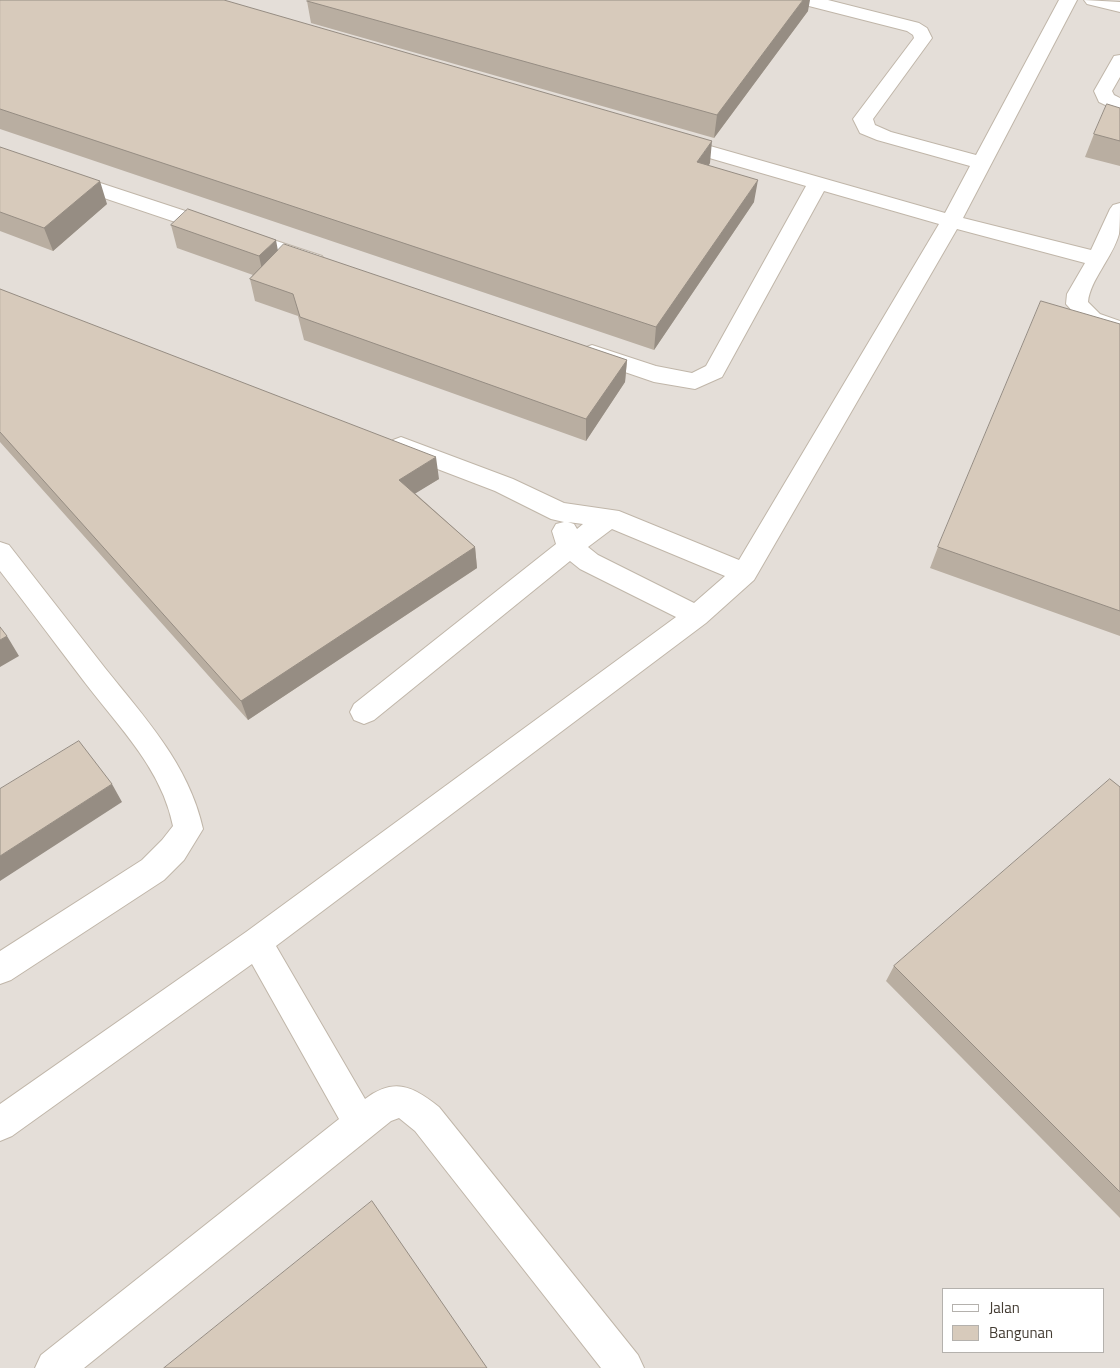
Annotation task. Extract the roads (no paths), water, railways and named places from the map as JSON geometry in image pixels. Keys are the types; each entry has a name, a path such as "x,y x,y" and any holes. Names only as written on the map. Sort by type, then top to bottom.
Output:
{"street":[{"path":"807,0 912,27 921,32 923,38 863,118 868,128 884,136 983,163"},
{"path":"0,1124 257,942 697,616 745,573 952,221 1068,0"},
{"path":"1093,0 1120,7"},
{"path":"1120,60 1103,92 1106,98 1120,106"},
{"path":"657,136 952,221 1098,259"},
{"path":"0,156 332,267"},
{"path":"569,346 654,374 670,377 695,381 714,371 818,183"},
{"path":"1120,209 1098,259 1078,294 1077,304 1092,319 1120,329"},
{"path":"383,439 504,485 560,512 610,518 745,573"},
{"path":"560,512 570,547 589,562 697,616"},
{"path":"364,712 570,547 610,518"},
{"path":"0,552 136,728 174,782 186,812 188,829 173,850 153,870 0,969"},
{"path":"257,942 360,1124"},
{"path":"54,1368 391,1100 407,1103 427,1119 625,1368"}]}
